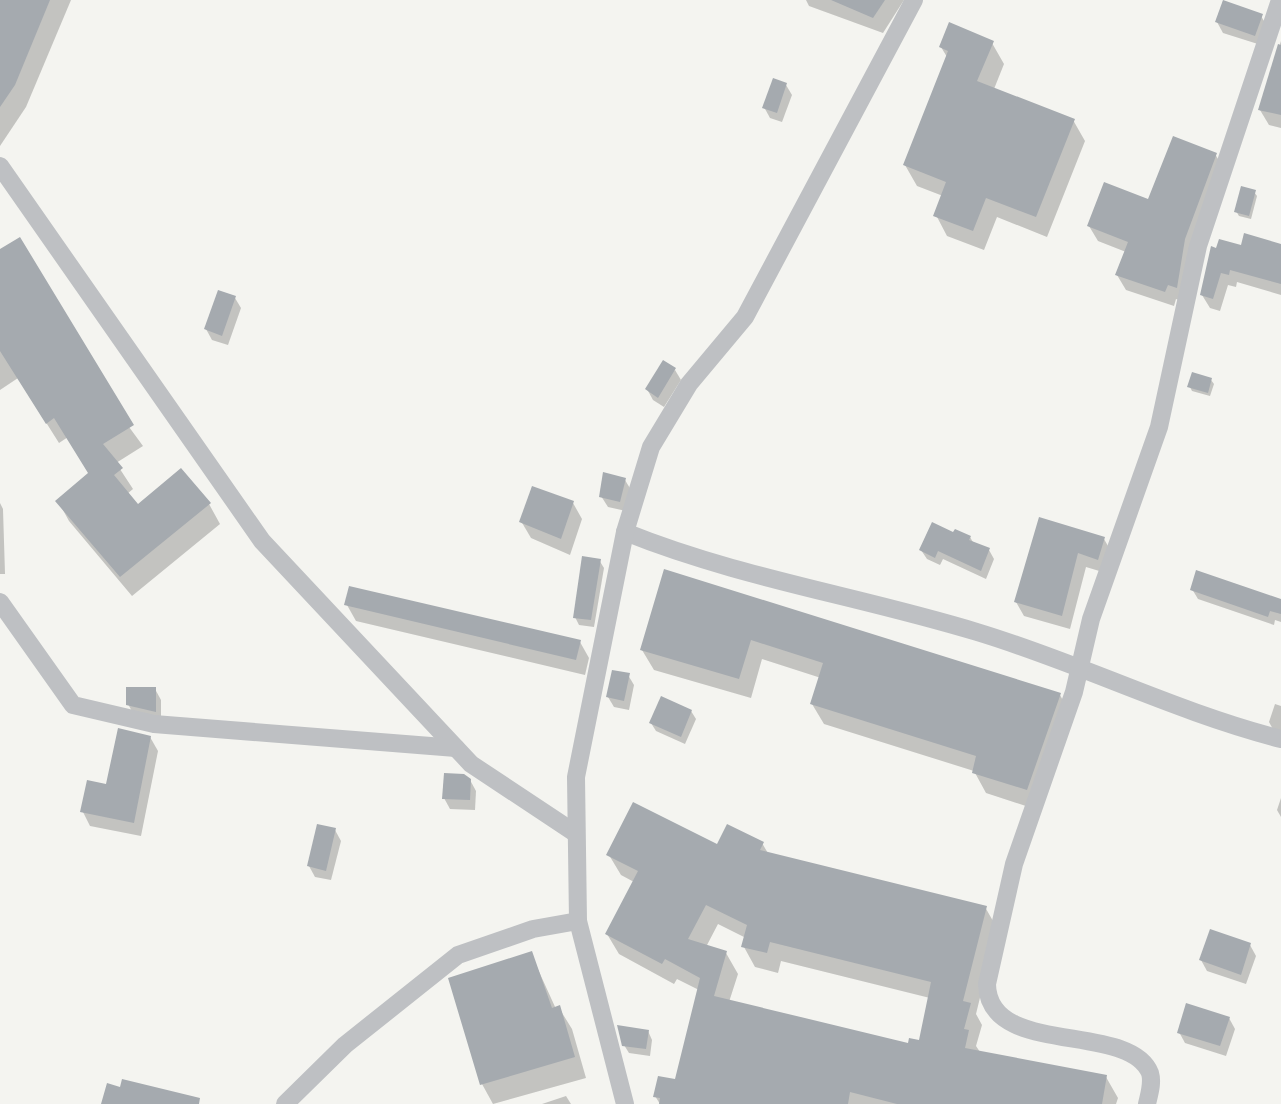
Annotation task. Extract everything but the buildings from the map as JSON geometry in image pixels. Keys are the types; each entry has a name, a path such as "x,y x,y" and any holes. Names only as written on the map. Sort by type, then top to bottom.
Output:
{"street":[{"path":"625,1104 578,921 575,833 576,777 625,532 651,447 666,417 689,384 745,317 914,0"},
{"path":"1147,1104 1151,1075 1143,1063 1116,1049 1005,1021 987,997 995,941 1014,864 1074,692 1078,667 1115,547 1159,427 1198,246 1280,4"},
{"path":"0,166 262,541 471,764 575,833"},
{"path":"625,532 672,551 786,585 976,632 1078,667 1160,701 1281,739"},
{"path":"0,602 73,705 154,724 456,748"},
{"path":"285,1104 345,1045 458,955 533,929 578,921"}]}
